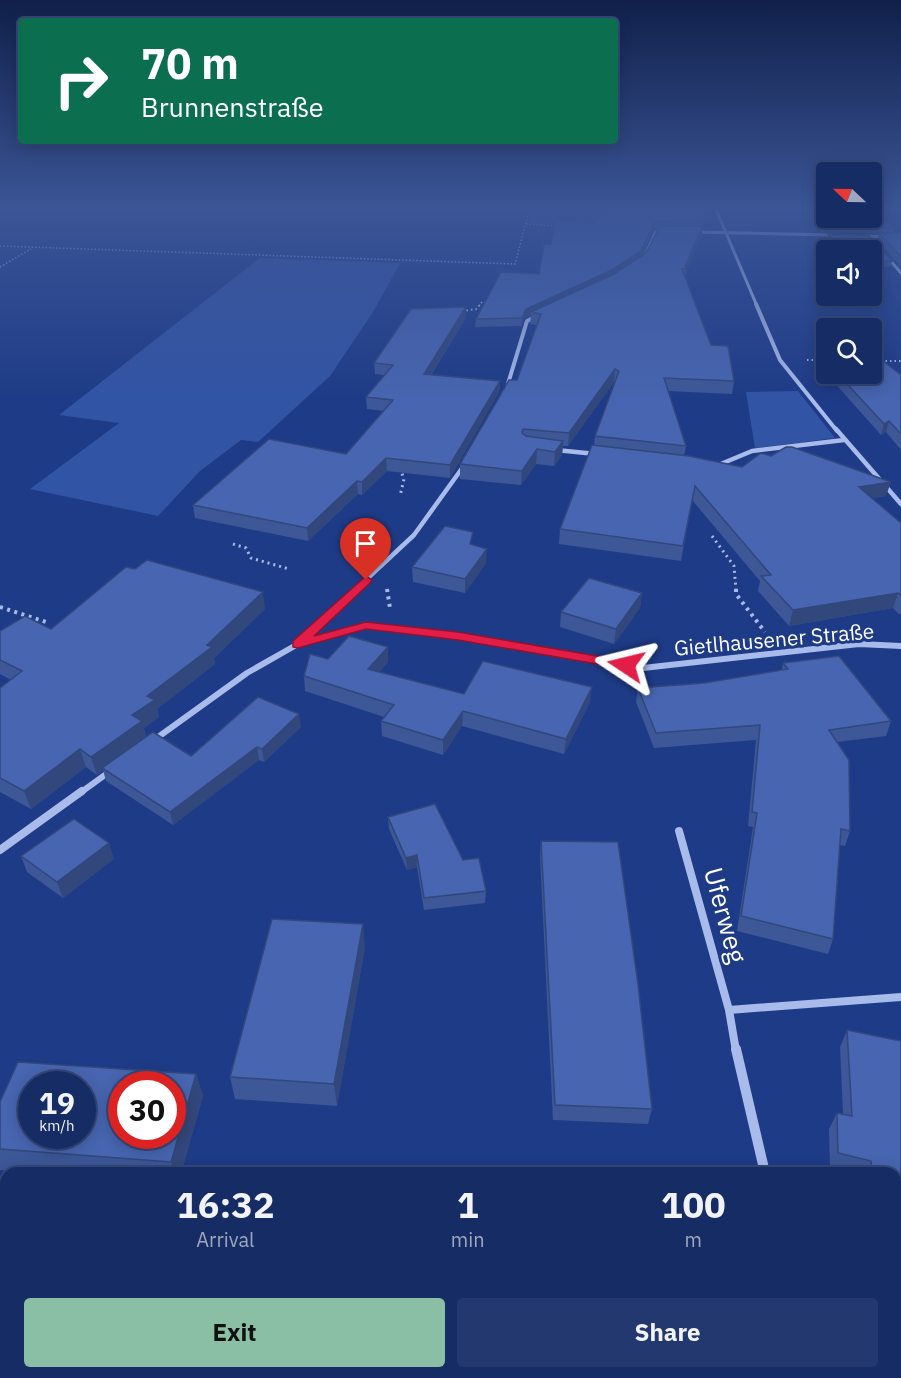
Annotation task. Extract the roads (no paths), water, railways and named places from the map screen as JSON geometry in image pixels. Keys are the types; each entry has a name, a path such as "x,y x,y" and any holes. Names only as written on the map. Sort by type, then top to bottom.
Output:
{"street":[{"path":"743,271 780,360 844,440 901,504"},
{"path":"505,391 514,370 527,321 544,313"},
{"path":"711,468 752,451 844,440"},
{"path":"548,449 603,455"},
{"path":"298,644 414,535 468,460"},
{"name":"Gietlhausener Straße","path":"144,747 247,673 298,644 366,626 458,636 643,668 859,644 901,646"},
{"path":"0,850 117,766"},
{"name":"Uferweg","path":"679,831 729,1010 738,1064 764,1167"},
{"path":"729,1010 901,997"}]}
